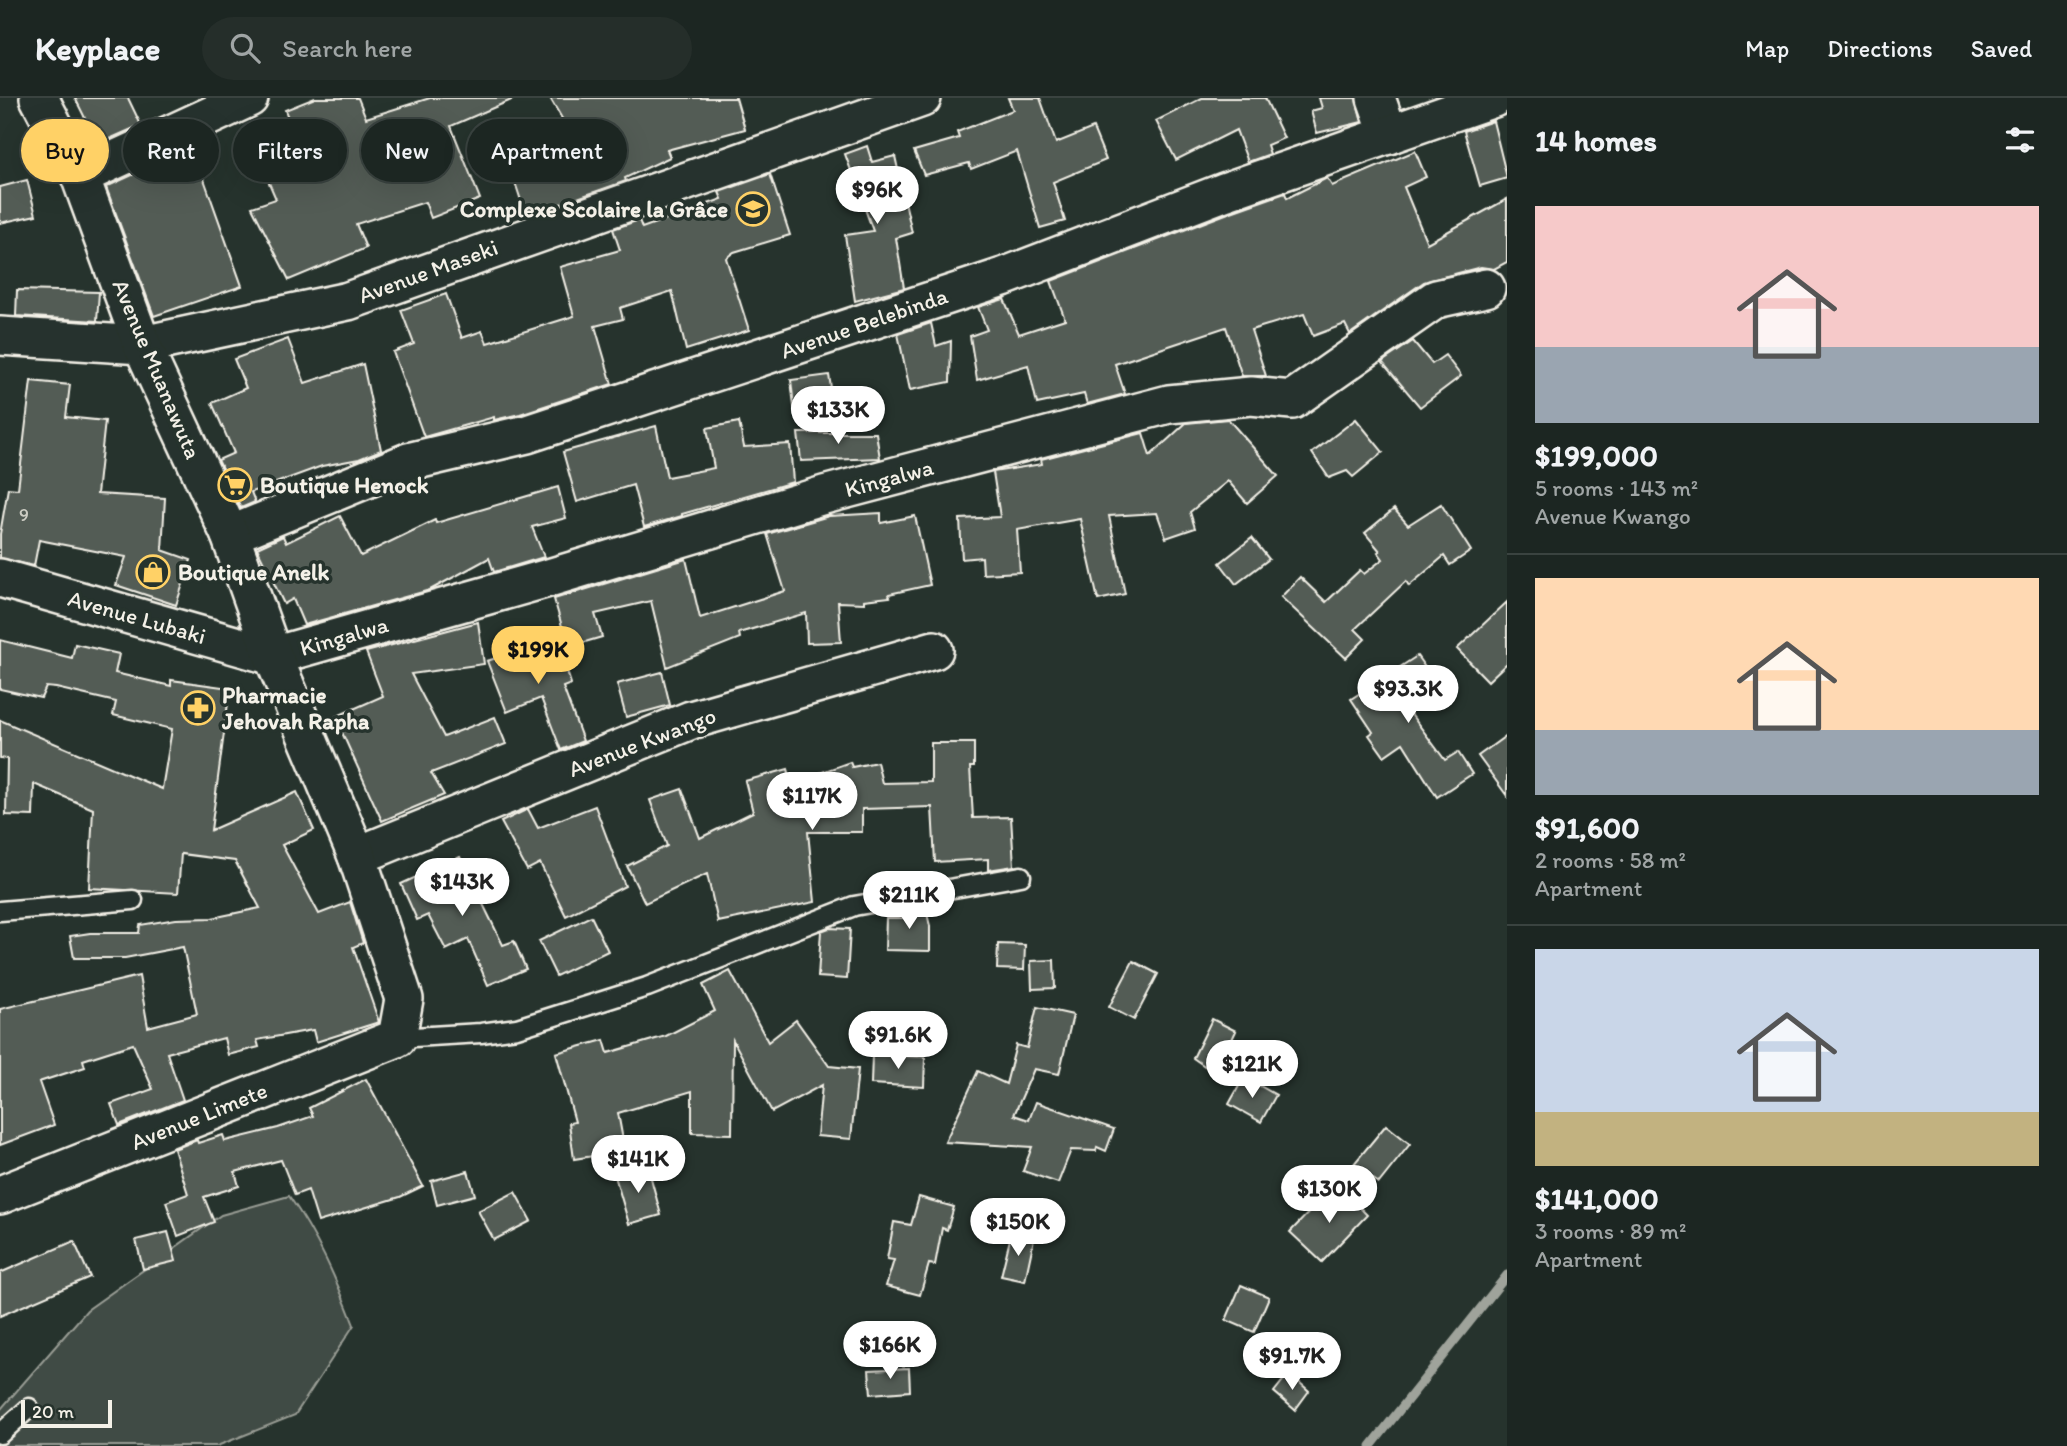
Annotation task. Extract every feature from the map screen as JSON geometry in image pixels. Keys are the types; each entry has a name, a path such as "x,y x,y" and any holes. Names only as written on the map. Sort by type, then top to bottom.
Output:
{"street":[{"name":"Avenue Muanawuta","path":"39,98 50,119"},
{"path":"109,163 249,98"},
{"name":"Avenue Maseki","path":"0,336 142,345 348,301 546,228 922,98"},
{"path":"1376,98 1389,135"},
{"name":"Avenue Belebinda","path":"230,535 408,463 527,434 762,358 1003,276 1224,192 1493,98"},
{"name":"Avenue Muanawuta","path":"82,182 142,345 230,535 273,656 357,856 404,999 397,1038"},
{"name":"Kingalwa","path":"273,656 552,577 824,495 1169,404 1251,396 1292,400 1436,299 1486,288"},
{"name":"Avenue Lubaki","path":"0,578 273,656"},
{"name":"Avenue Kwango","path":"357,856 691,720 934,650"},
{"name":"Avenue Limete","path":"0,1195 397,1038"}],"lane":[{"path":"397,1038 517,1028 647,987 854,906 1021,876"},
{"path":"0,911 133,900"},
{"path":"0,1434 29,1408"}],"shaded area":[{"path":"289,1196 326,1259 354,1325 295,1415 217,1446 0,1446 0,1410 87,1310 221,1215"}],"building":[{"path":"75,98 128,98 138,119 123,119 123,133 109,139 109,119 86,119"},
{"path":"315,98 358,98 366,118 430,98 516,98 453,125 453,119 361,119 361,182 453,182 453,131 467,166 467,182 473,182 480,199 431,218 425,202 356,224 366,248 289,280 252,207 276,199 269,182 347,182 347,119 289,119 285,110"},
{"path":"550,98 736,98 745,129 667,150 670,157 627,177 627,119 562,119"},
{"path":"1008,98 1040,98 1056,143 1093,128 1106,160 1053,182 1065,221 1040,228 1017,151 971,169 969,163 924,175 914,151 959,138 957,132 1013,110"},
{"path":"1202,98 1265,98 1284,138 1267,145 1270,154 1248,162 1236,130 1176,160 1156,121"},
{"path":"1319,98 1356,98 1362,122 1317,133 1311,111 1322,108"},
{"path":"1493,121 1507,178 1480,186 1464,131"},
{"path":"867,146 872,162 895,156 912,233 896,238 904,288 855,301 845,235 873,231 845,154"},
{"path":"1415,151 1426,177 1404,187 1427,243 1507,199 1507,262 1494,269 1481,267 1424,282 1350,334 1345,324 1313,336 1304,314 1251,330 1266,376 1242,376 1226,327 1115,364 1125,394 1087,404 1084,394 1037,404 1028,365 977,380 970,336 987,330 978,307 1004,299 1019,334 1065,319 1051,281 1285,193 1287,198 1327,178 1332,186"},
{"path":"770,174 790,235 734,252 726,258 749,330 686,350 672,291 620,308 623,319 595,326 612,384 520,414 494,420 494,417 424,437 393,352 414,344 401,310 446,294 462,338 482,331 487,343 574,316 560,267 620,250 613,229 639,220 642,228 722,199 719,192"},
{"path":"123,179 123,182 205,182 242,286 154,316 106,187"},
{"path":"28,182 36,215 0,223 0,187"},
{"path":"515,182 623,182 526,216"},
{"path":"17,290 99,292 97,321 16,316"},
{"path":"931,323 936,346 951,341 950,382 910,390 898,334"},
{"path":"288,339 305,383 363,364 381,450 359,459 322,466 251,492 255,502 241,508 218,460 234,453 212,403 246,388 234,359"},
{"path":"1413,341 1432,364 1445,355 1461,376 1420,407 1382,362"},
{"path":"829,375 834,407 795,415 791,380"},
{"path":"31,381 70,385 66,417 105,421 97,494 165,498 162,550 191,560 176,605 116,585 126,557 39,540 34,566 0,558 0,534 8,488 18,489"},
{"path":"1228,419 1278,476 1247,503 1228,481 1190,512 1195,528 1166,538 1157,513 1109,516 1125,594 1098,600 1080,519 1017,530 1020,572 983,574 982,557 962,559 960,519 1000,517 993,472 1042,464 1041,459 1143,433 1150,456 1186,423"},
{"path":"1356,419 1383,452 1353,477 1347,471 1329,478 1312,453"},
{"path":"739,422 744,447 790,444 793,482 644,527 633,485 577,502 563,452 656,426 667,477 714,468 707,428"},
{"path":"798,433 876,433 880,458 801,461"},
{"path":"558,487 566,518 532,527 544,557 494,572 489,558 430,590 304,625 293,599 284,604 257,548 283,536 286,543 340,516 361,556 435,520 436,523"},
{"path":"1441,504 1471,551 1450,565 1444,556 1409,586 1406,581 1355,629 1365,639 1346,658 1281,597 1300,577 1326,602 1360,570 1364,574 1383,559 1365,533 1394,509 1408,525"},
{"path":"881,513 881,523 915,516 930,585 889,594 890,597 864,600 864,603 838,602 841,642 807,643 806,613 739,633 740,638 667,667 651,601 595,614 602,637 568,647 554,599 686,559 700,618 785,591 767,534 829,516"},
{"path":"1252,538 1269,559 1236,584 1220,563"},
{"path":"1507,602 1507,663 1488,681 1457,649"},
{"path":"478,622 484,664 411,674 444,737 495,717 506,744 431,773 444,795 382,821 335,717 383,696 366,652"},
{"path":"557,639 571,684 563,687 583,741 561,750 541,698 507,712 487,661"},
{"path":"0,640 72,658 75,644 119,654 115,673 171,686 171,680 230,688 211,830 297,792 314,830 282,845 319,914 350,902 363,943 353,947 379,1022 316,1042 313,1030 257,1040 259,1047 228,1055 224,1038 167,1053 183,1100 119,1125 111,1104 153,1089 133,1044 83,1060 85,1067 39,1082 54,1125 0,1145 0,1009 139,976 148,1027 197,1014 183,947 125,958 74,958 70,936 90,933 139,933 140,925 176,919 212,918 260,908 235,861 181,854 178,893 89,888 93,809 34,784 33,816 6,815 7,759 0,758 0,720 162,789 172,729 113,715 116,702 56,688 46,687 41,698 0,689"},
{"path":"1417,656 1436,683 1404,705 1445,760 1458,752 1472,774 1437,797 1403,743 1384,756 1369,735 1373,732 1351,699"},
{"path":"662,672 670,705 626,717 617,684"},
{"path":"1507,735 1507,796 1478,756"},
{"path":"931,743 974,743 974,767 970,767 973,818 1011,817 1014,866 988,870 988,859 935,862 932,807 862,809 862,832 808,832 815,902 718,922 707,874 645,903 627,866 667,846 650,800 682,789 700,838 753,812 745,781 788,769 792,783 850,762 852,767 877,762 882,783 931,782"},
{"path":"595,806 625,886 566,916 540,863 527,870 501,822 528,809 538,828"},
{"path":"460,857 503,945 514,941 526,969 488,985 468,939 446,950 428,915 417,920 401,884"},
{"path":"925,905 930,926 930,951 885,950 886,918 903,918 901,909"},
{"path":"591,916 608,951 556,976 539,941"},
{"path":"829,928 850,929 847,979 818,977 821,931"},
{"path":"998,944 1025,945 1024,970 997,969"},
{"path":"1054,960 1055,988 1032,989 1031,961"},
{"path":"1133,961 1158,974 1134,1020 1109,1007"},
{"path":"730,971 768,1042 796,1020 829,1066 858,1069 851,1139 817,1136 822,1085 772,1112 733,1040 732,1134 692,1133 692,1091 618,1113 625,1151 574,1159 569,1123 575,1122 556,1053 604,1040 608,1053 666,1036 715,1011 703,985"},
{"path":"1037,1007 1073,1015 1059,1074 1034,1069 1014,1115 1029,1120 1036,1102 1114,1129 1106,1151 1097,1147 1096,1151 1071,1150 1058,1183 1023,1171 1032,1147 945,1142 978,1071 1006,1084 1016,1045 1027,1048"},
{"path":"1212,1019 1236,1031 1216,1074 1193,1058"},
{"path":"872,1055 925,1057 924,1087 871,1084"},
{"path":"1244,1077 1276,1095 1261,1122 1229,1104"},
{"path":"366,1079 423,1186 400,1197 318,1222 308,1190 295,1195 281,1160 235,1172 239,1186 204,1197 214,1222 178,1236 166,1202 188,1194 174,1149 197,1140 198,1143 223,1135 225,1141 313,1116 309,1108"},
{"path":"1386,1125 1410,1144 1379,1183 1353,1165"},
{"path":"648,1167 661,1215 629,1224 615,1176"},
{"path":"468,1171 475,1195 437,1205 431,1181"},
{"path":"1342,1189 1367,1215 1322,1262 1290,1232 1317,1204 1322,1209"},
{"path":"515,1192 531,1221 494,1240 478,1211"},
{"path":"919,1197 954,1207 947,1230 942,1228 935,1265 929,1264 920,1295 886,1286 894,1260 887,1259 894,1222 911,1225"},
{"path":"168,1232 176,1261 143,1269 136,1240"},
{"path":"1011,1235 1034,1239 1025,1281 1001,1276"},
{"path":"74,1241 90,1277 0,1316 0,1273"},
{"path":"1241,1285 1269,1297 1254,1332 1226,1320"},
{"path":"909,1368 910,1391 871,1394 869,1370"},
{"path":"1289,1373 1309,1391 1295,1410 1274,1392"}],"waterway":[{"path":"1371,1446 1507,1275"}],"place":[{"name":"Complexe Scolaire la Grâce","path":"753,209"},
{"name":"Boutique Henock","path":"235,485"},
{"name":"Boutique Anelk","path":"153,572"},
{"name":"Pharmacie Jehovah Rapha","path":"198,708"}]}
